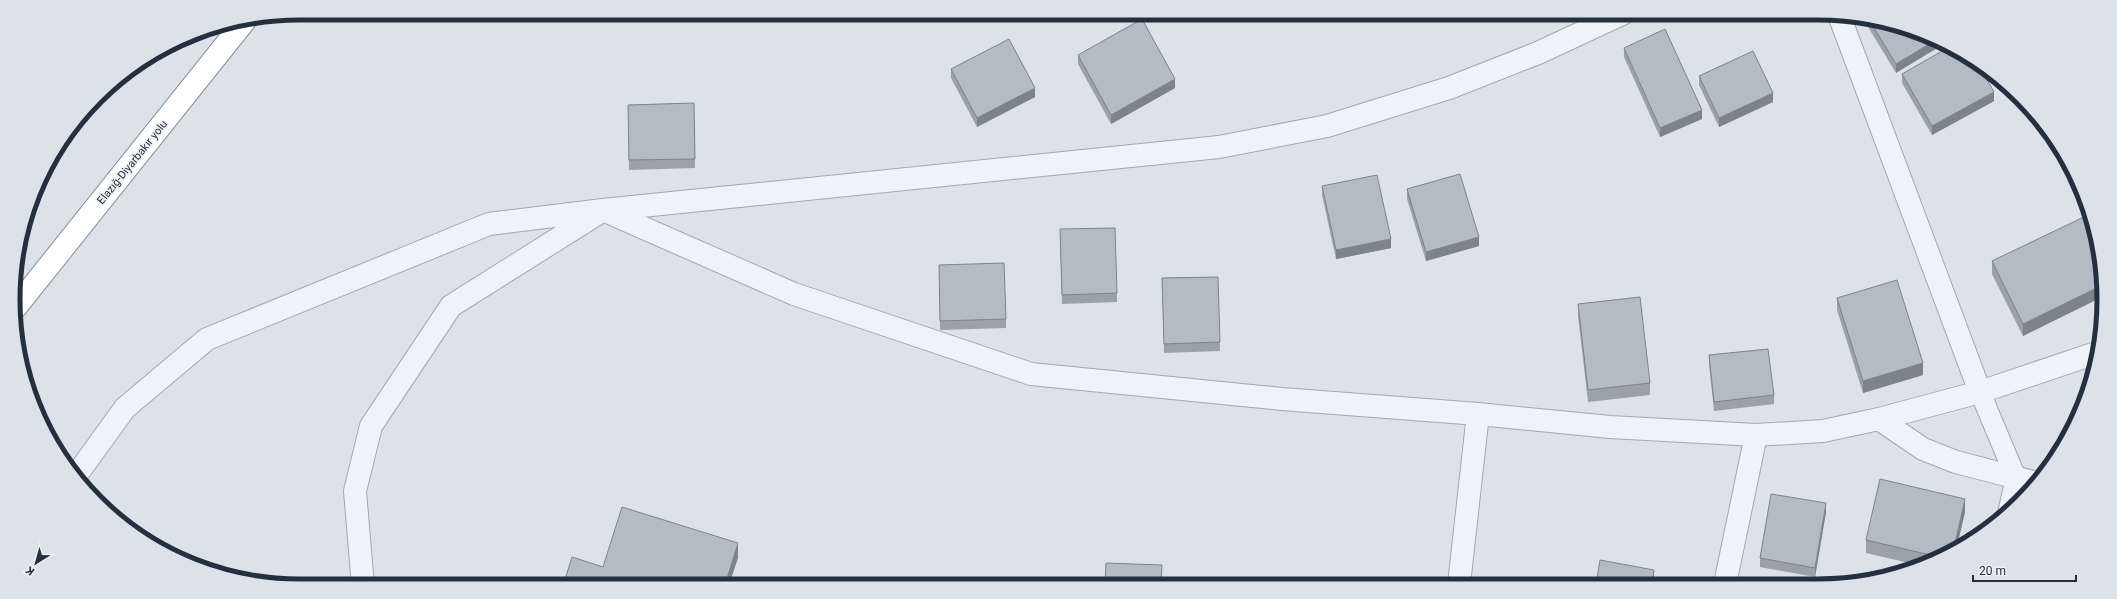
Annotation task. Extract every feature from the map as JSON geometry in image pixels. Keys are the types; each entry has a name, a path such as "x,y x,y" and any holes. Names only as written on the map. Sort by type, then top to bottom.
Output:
{"highway":[{"name":"Elazığ-Diyarbakır yolu","path":"20,301 240,26"}],"street":[{"path":"79,471 125,408 207,339 489,224 603,210 1219,147 1327,126 1449,88 1538,53 1609,20"},
{"path":"1841,21 1980,392"},
{"path":"603,210 794,294 1031,374 1282,399 1478,414 1610,427 1756,435 1823,431 1879,419 1980,392 2092,354"},
{"path":"362,579 355,491 371,426 451,306 603,210"},
{"path":"1460,579 1478,414"},
{"path":"1879,419 1923,449 1956,462 2025,480"},
{"path":"1726,579 1756,435"}],"lane":[{"path":"1980,392 2025,480 2018,494"}],"building":[{"path":"1143,20 1175,79 1111,115 1078,55"},
{"path":"1872,25 1907,35 1930,44 1896,64"},
{"path":"1665,29 1702,110 1660,128 1624,48"},
{"path":"1009,39 1035,88 977,118 951,69"},
{"path":"1943,50 1957,57 1985,76 1994,92 1932,126 1902,74"},
{"path":"1753,51 1773,93 1719,118 1699,76"},
{"path":"694,103 695,159 629,160 628,105"},
{"path":"1460,174 1479,237 1426,252 1407,189"},
{"path":"1377,175 1391,239 1336,250 1322,186"},
{"path":"2084,217 2092,245 2096,288 2023,324 1992,261"},
{"path":"1115,228 1117,293 1062,295 1060,229"},
{"path":"1004,263 1006,319 940,321 939,265"},
{"path":"1218,277 1220,342 1164,344 1162,278"},
{"path":"1897,280 1923,363 1863,381 1837,298"},
{"path":"1640,297 1650,383 1588,390 1578,304"},
{"path":"1768,349 1774,395 1714,402 1709,355"},
{"path":"1880,479 1965,499 1955,543 1930,555 1866,540"},
{"path":"1771,494 1826,503 1815,568 1760,558"},
{"path":"622,507 738,543 727,579 565,579 572,557 603,567"},
{"path":"1600,560 1654,570 1653,579 1597,579"},
{"path":"1106,563 1162,565 1161,579 1105,579"}]}
